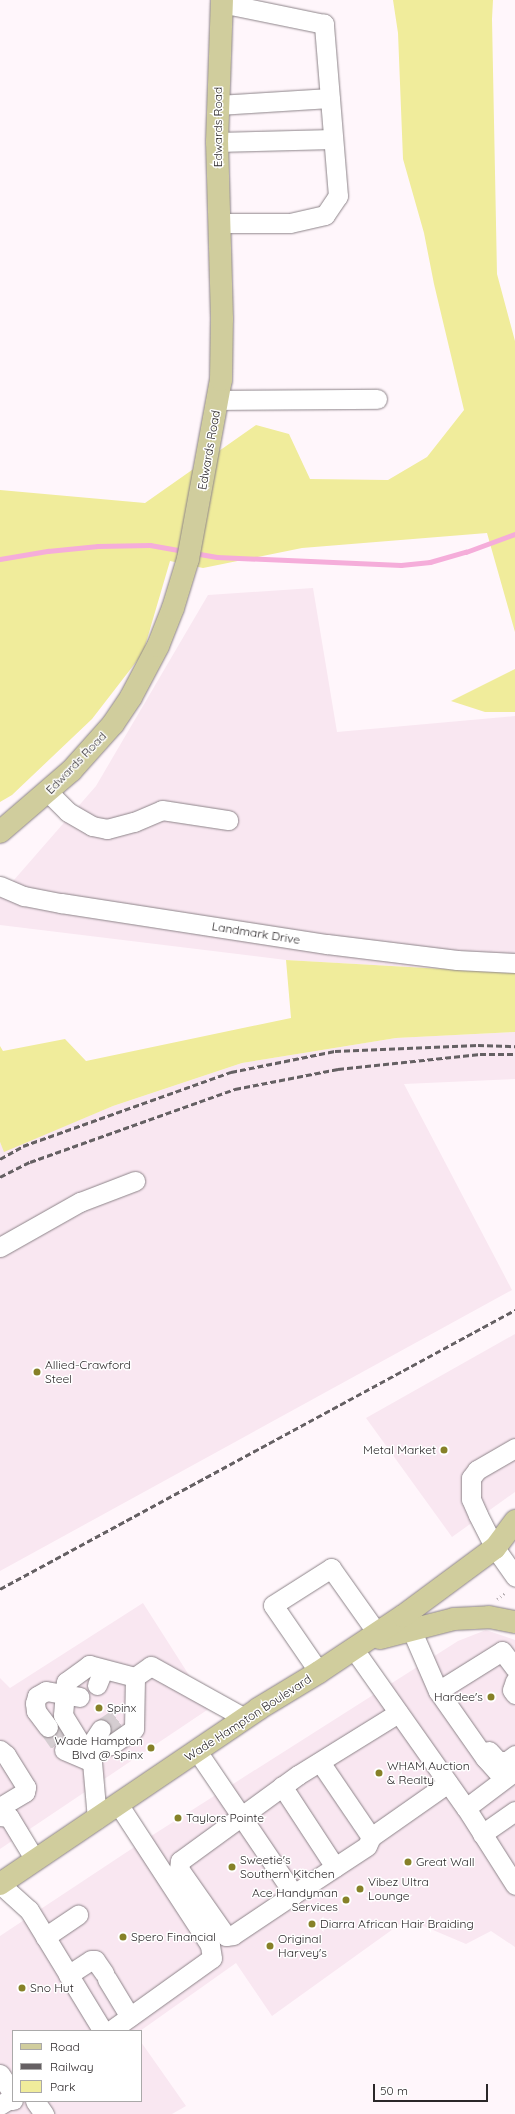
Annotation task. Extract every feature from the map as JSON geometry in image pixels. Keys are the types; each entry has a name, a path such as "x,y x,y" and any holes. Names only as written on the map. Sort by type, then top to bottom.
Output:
{"main road":[{"name":"Edwards Road","path":"0,832 48,792 92,750 131,697 158,646 173,608 191,549 218,400 222,337 218,105 222,2"},
{"path":"407,1623 505,1547 515,1521"},
{"name":"Wade Hampton Boulevard","path":"0,1884 245,1718 319,1672 363,1642 407,1623 489,1617 515,1622"}],"street":[{"path":"219,223 290,223 325,215 338,196 324,24 222,2"},
{"path":"218,105 330,98"},
{"path":"218,142 333,139"},
{"path":"218,400 377,399"},
{"path":"48,792 68,812 92,826 107,829 134,822 162,810 228,820"},
{"name":"Landmark Drive","path":"0,886 24,896 61,903 327,944 457,960 515,963"},
{"path":"0,1247 80,1202 135,1181"},
{"path":"515,1448 477,1470 471,1478 471,1499 505,1547 515,1577"},
{"path":"319,1672 273,1605 331,1568 363,1642 398,1713 466,1808 515,1885"},
{"path":"407,1623 438,1691 477,1747 509,1775 466,1808"},
{"path":"438,1691 502,1651 515,1668"},
{"path":"97,1819 89,1757 63,1715 72,1695 66,1682 89,1665 100,1677 134,1677 151,1666 245,1718"},
{"path":"64,1750 89,1757 112,1745 134,1729 127,1715 134,1677"},
{"path":"515,1681 512,1690 515,1694"},
{"path":"48,1727 36,1711 35,1703 37,1696 46,1691 72,1695"},
{"path":"398,1713 282,1786 241,1815 223,1831 180,1861 179,1869 226,1936 233,1935 367,1846 371,1836 448,1783"},
{"path":"89,1757 101,1729"},
{"path":"477,1747 486,1748 498,1761 507,1761 515,1755"},
{"path":"0,1750 6,1755 26,1787 25,1792 0,1807"},
{"path":"197,1750 294,1894"},
{"path":"320,1762 371,1836"},
{"path":"282,1786 335,1867"},
{"path":"111,2030 212,1958 210,1945 118,1804"},
{"path":"482,1834 515,1811"},
{"path":"0,1816 9,1817 35,1860"},
{"path":"0,1884 29,1910 102,2030"},
{"path":"45,1937 78,1915"},
{"path":"68,1975 91,1960 95,1960 130,2017"},
{"path":"0,2074 12,2092"},
{"path":"0,2105 8,2100 12,2100"},
{"path":"36,2102 44,2114"}],"shaded area":[{"path":"313,588 337,732 515,716 515,973 286,960 0,925 0,896 96,786 208,595"},
{"path":"515,1032 515,1079 404,1084 512,1290 0,1571 0,1142 4,1151 113,1106 242,1063 396,1038"},
{"path":"515,1334 515,1492 452,1537 366,1418"},
{"path":"143,1603 210,1708 0,1849 0,1678 10,1688"},
{"name":"Taylors Pointe","path":"486,1630 515,1640 515,1947 491,1931 466,1944 407,1919 272,2016 236,1963 141,2030 12,2030 12,2102 142,2102 142,2043 186,2106 172,2114 0,2114 0,1936 148,1838 458,1641"}],"green space":[{"path":"393,0 493,0 492,19 497,274 515,341 515,632 487,533 302,548 203,568 170,561 143,653 92,719 12,795 0,802 0,490 145,503 256,425 289,434 310,479 388,480 427,457 464,410 434,284 424,233 403,159 398,33"},
{"path":"515,669 515,712 485,712 451,701"},
{"path":"286,960 515,973 515,1032 396,1038 242,1063 113,1106 4,1152 0,1142 0,1046 3,1051 65,1039 86,1061 291,1018"}],"waterway":[{"path":"194,553 217,557 401,565 430,562 466,552 515,534"},
{"path":"0,559 48,551 98,546 150,545 183,551"}],"tunnel":[{"path":"101,1729 119,1717"},
{"path":"48,1727 64,1750"}],"railway":[{"path":"0,1159 23,1146 231,1072 335,1051 478,1045 515,1046"},
{"path":"0,1177 30,1162 235,1089 338,1069 480,1054 515,1054"},
{"path":"0,1589 515,1310"}],"place":[{"name":"Allied-Crawford Steel","path":"37,1372"},
{"name":"Metal Market","path":"444,1450"},
{"name":"Hardee's","path":"491,1697"},
{"name":"Spinx","path":"99,1708"},
{"name":"Wade Hampton Blvd @ Spinx","path":"151,1748"},
{"name":"WHAM Auction & Realty","path":"379,1773"},
{"name":"Taylors Pointe","path":"178,1818"},
{"name":"Great Wall","path":"408,1862"},
{"name":"Sweetie's Southern Kitchen","path":"232,1867"},
{"name":"Vibez Ultra Lounge","path":"360,1889"},
{"name":"Ace Handyman Services","path":"346,1900"},
{"name":"Diarra African Hair Braiding","path":"312,1924"},
{"name":"Spero Financial","path":"123,1937"},
{"name":"Original Harvey's","path":"270,1946"},
{"name":"Sno Hut","path":"22,1988"}]}
